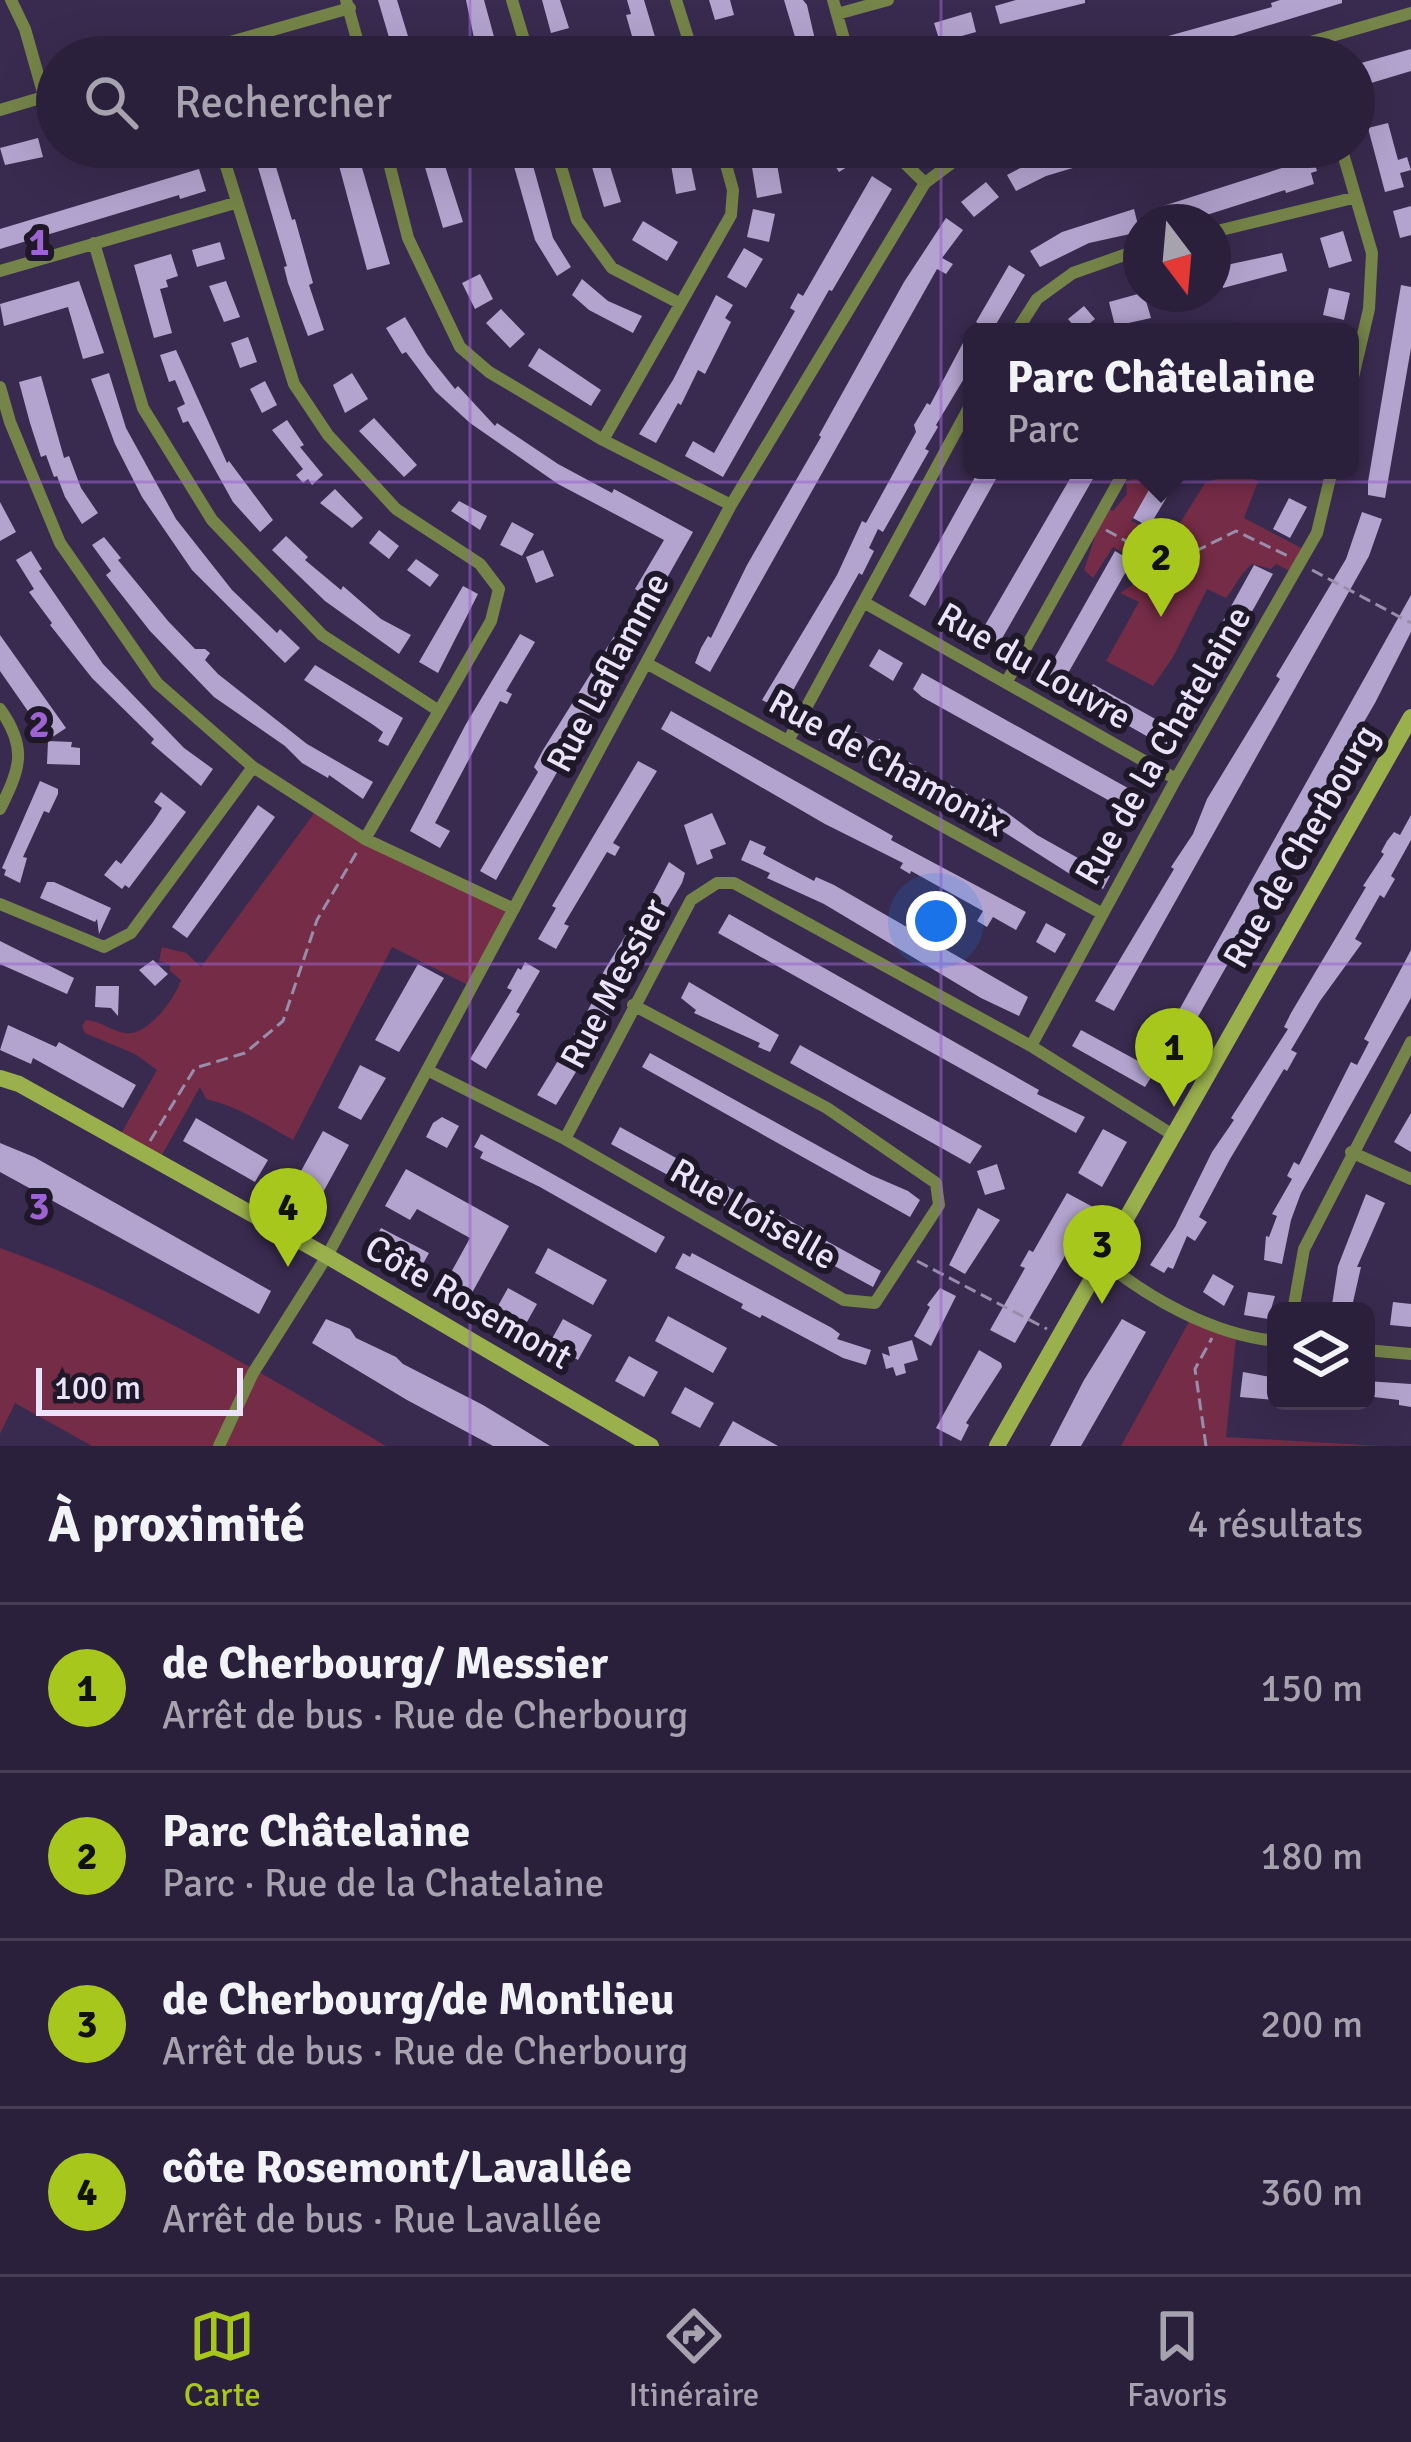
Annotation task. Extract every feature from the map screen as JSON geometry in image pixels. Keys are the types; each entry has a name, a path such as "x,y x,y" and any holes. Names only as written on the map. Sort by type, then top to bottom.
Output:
{"street":[{"path":"11,0 36,56"},
{"path":"512,0 523,36"},
{"path":"676,0 687,36"},
{"path":"843,36 835,7 888,0"},
{"path":"250,36 348,4 356,36"},
{"path":"1329,36 1411,13"},
{"path":"0,110 36,99"},
{"path":"226,168 294,384 328,435 396,509 480,564 500,590 490,622 365,838"},
{"path":"390,168 408,238 460,347 489,372 603,440 731,506"},
{"path":"561,168 577,220 612,268 680,303"},
{"path":"603,440 731,215 733,190 727,168"},
{"path":"910,168 926,183"},
{"name":"Rue Laflamme","path":"219,1446 253,1373 327,1256 731,506 926,183 946,168"},
{"path":"1346,168 1372,253 1369,309 1359,352"},
{"path":"1231,228 1353,197"},
{"path":"0,271 235,203"},
{"path":"94,243 142,408 212,520 322,634 439,711"},
{"path":"1021,323 1036,299 1072,273 1123,256"},
{"path":"0,387 60,543 157,683 253,767 365,838 514,908"},
{"path":"788,741 963,418"},
{"path":"1006,683 1120,479"},
{"name":"Rue de la Chatelaine","path":"1030,1046 1317,532 1330,479"},
{"name":"Rue du Louvre","path":"865,603 1176,779"},
{"name":"Rue de Chamonix","path":"646,663 1101,913"},
{"path":"0,709 13,727 19,750 17,774 0,809"},
{"name":"Rue de Cherbourg","path":"997,1446 1411,716"},
{"path":"0,904 104,947 118,943 131,933 253,767"},
{"name":"Rue Messier","path":"565,1139 691,900 717,883 734,883 1030,1046 1172,1136"},
{"name":"Rue Loiselle","path":"427,1070 565,1139 844,1300 875,1303 939,1205 936,1183 827,1108 633,1005"},
{"path":"1295,1302 1304,1249 1411,1042"},
{"name":"Côte Rosemont","path":"0,1078 19,1084 327,1256 651,1446"},
{"path":"1352,1152 1411,1179"},
{"path":"1102,1260 1137,1289 1245,1338 1267,1341"},
{"path":"1375,1351 1411,1354"}],"path":[{"path":"1095,524 1173,567 1188,567 1198,550 1236,531 1411,623"},
{"path":"142,1153 195,1069 245,1053 283,1021 317,920 365,838"},
{"path":"906,1256 1059,1336"},
{"path":"1206,1446 1196,1369 1218,1326"}],"shaded area":[{"path":"1149,479 1149,490 1131,521 1170,539 1205,483 1254,479 1258,481 1244,518 1307,551 1294,573 1276,564 1271,569 1252,564 1226,598 1207,589 1153,686 1106,661 1139,602 1120,593 1137,582 1146,588 1156,571 1113,547 1093,578 1084,570 1095,537 1090,533 1105,507 1113,511 1127,494 1126,483"},
{"path":"318,808 514,909 472,987 392,947 293,1140 240,1111 206,1099 200,1087 158,1162 118,1139 157,1070 135,1054 85,1033 82,1026 86,1020 133,1033 151,1023 181,980 170,971 170,964 159,961 162,947 186,953 201,967"},
{"path":"0,1248 149,1313 386,1446 92,1446 15,1403 0,1434"},
{"path":"1191,1318 1236,1338 1226,1437 1380,1446 1121,1446"}],"building":[{"path":"378,0 397,0 408,36 389,36"},
{"path":"466,0 484,0 494,36 474,36"},
{"path":"542,0 560,0 569,28 551,33"},
{"path":"627,0 644,0 655,36 632,36 626,15 631,14"},
{"path":"709,0 730,0 734,15 715,20"},
{"path":"784,0 803,0 807,5 814,36 795,36"},
{"path":"1016,0 1085,3 1000,24 995,6"},
{"path":"1342,0 1234,36 1168,36 1272,7 1271,3"},
{"path":"971,12 976,32 938,36 934,23"},
{"path":"1411,49 1411,71 1375,82 1375,59"},
{"path":"1388,123 1398,160 1407,157 1411,170 1400,173 1404,187 1385,192 1375,154 1375,126"},
{"path":"36,139 36,158 5,165 0,148"},
{"path":"258,168 276,168 324,330 308,336 288,283"},
{"path":"340,168 362,168 390,264 367,270"},
{"path":"425,168 446,168 463,222 443,228"},
{"path":"514,168 534,168 553,238 571,267 557,276 535,240"},
{"path":"592,168 610,168 621,202 604,207"},
{"path":"672,168 691,168 696,190 676,194"},
{"path":"752,168 778,168 782,193 757,198"},
{"path":"1020,168 1073,168 1016,191 1007,175"},
{"path":"1282,168 1316,168 1311,173 1314,184 1231,207 1169,204"},
{"path":"199,169 206,191 0,249 0,229"},
{"path":"872,176 892,189 723,477 685,456 693,441 714,453 795,311 790,308 798,293 803,296"},
{"path":"986,182 999,197 974,217 961,202"},
{"path":"1411,206 1411,235 1400,238 1393,211"},
{"path":"753,209 775,214 769,242 747,237"},
{"path":"1123,213 1123,236 1089,243 1040,267 1030,251 1062,232"},
{"path":"946,218 963,230 942,258 953,264 946,274 937,269 710,672 695,663 701,648 711,638 904,282"},
{"path":"643,221 678,242 667,261 632,240"},
{"path":"1343,231 1352,261 1329,268 1320,238"},
{"path":"220,242 225,259 197,267 192,250"},
{"path":"744,248 763,259 746,288 727,277"},
{"path":"1282,253 1287,271 1231,286 1231,264"},
{"path":"171,254 178,276 166,280 168,287 160,289 172,333 154,338 134,265"},
{"path":"1009,265 1025,275 997,323 976,322"},
{"path":"480,274 493,299 475,309 462,283"},
{"path":"582,279 608,301 642,316 633,333 589,310 572,295"},
{"path":"79,281 104,353 83,359 68,307 4,326 0,304"},
{"path":"226,281 240,317 224,322 209,286"},
{"path":"1401,285 1411,287 1411,348 1385,498 1368,495 1368,482"},
{"path":"1329,288 1350,293 1344,320 1323,315"},
{"path":"716,295 733,305 725,318 731,322 705,374 698,370 656,443 639,434"},
{"path":"1123,298 1123,312 1149,312 1151,318 1128,323 1114,323 1109,302"},
{"path":"1084,306 1095,319 1071,323 1068,319"},
{"path":"501,309 525,334 510,348 486,323"},
{"path":"405,317 455,389 458,386 495,426 612,493 614,489 693,532 496,880 480,871 538,772 534,767 543,750 640,592 635,589 664,540 558,484 470,423 435,391 406,352 402,354 386,328"},
{"path":"248,337 257,362 240,368 231,343"},
{"path":"963,343 963,380 883,532 878,529 862,575 859,573 782,710 762,700 837,575 862,521 866,523 916,432 914,425"},
{"path":"539,348 601,390 591,406 528,366"},
{"path":"176,350 227,463 273,520 260,532 233,502 188,421 183,423 177,408 185,404 175,380 169,382 160,355"},
{"path":"109,373 126,428 176,519 232,590 300,648 285,663 192,570 142,497 115,444 91,379"},
{"path":"352,373 368,399 345,413 333,385"},
{"path":"41,376 64,458 69,456 81,488 98,513 82,524 46,455 41,457 30,423 19,382"},
{"path":"265,381 277,405 262,413 250,389"},
{"path":"374,418 417,465 404,477 359,431"},
{"path":"287,420 304,445 300,447 323,475 312,485 296,475 303,469 272,430"},
{"path":"974,479 996,479 925,606 909,596"},
{"path":"1070,479 1093,479 996,649 977,639"},
{"path":"1155,479 1178,479 1149,527 1133,518"},
{"path":"335,489 363,518 352,528 320,503"},
{"path":"1289,498 1307,507 1290,538 1273,529"},
{"path":"459,501 487,516 480,530 451,511"},
{"path":"0,502 16,532 0,541"},
{"path":"1362,512 1382,519 1369,556 1114,1011 1095,1001 1346,559"},
{"path":"512,522 534,534 522,556 500,545"},
{"path":"379,530 399,546 389,559 369,543"},
{"path":"286,536 308,557 305,560 341,590 343,586 381,619 411,635 399,654 325,601 272,550"},
{"path":"104,537 168,621 195,649 210,653 205,660 218,674 307,744 373,782 363,799 302,763 214,697 150,631 106,575 111,571 92,545"},
{"path":"543,550 554,576 536,583 526,557"},
{"path":"31,551 39,571 103,664 184,748 213,769 201,786 151,743 154,739 92,678 50,625 16,560"},
{"path":"1115,551 1132,561 1063,682 1046,673"},
{"path":"416,559 439,575 430,587 407,570"},
{"path":"1254,565 1273,574 1202,701 1184,691"},
{"path":"463,586 478,594 438,673 419,662"},
{"path":"1411,595 1411,632 1375,703 1328,792 1319,801 1315,799 1289,845 1293,848 1181,1047 1164,1037"},
{"path":"520,634 535,642 506,691 512,694 507,704 500,701 435,823 450,831 440,848 410,831"},
{"path":"0,635 66,728 48,740 0,671"},
{"path":"879,649 903,663 893,681 869,666"},
{"path":"315,665 403,718 388,746 378,741 383,732 304,680"},
{"path":"922,673 1135,792 1146,800 1137,816 922,697 913,689"},
{"path":"1093,684 1182,734 1173,751 1090,704 1085,698"},
{"path":"671,711 893,836 891,840 1026,912 1016,930 993,917 987,927 977,921 983,911 910,874 900,868 903,863 825,824 661,729"},
{"path":"843,725 895,748 892,753 981,802 983,798 1110,876 1103,889 1094,884 1092,888 996,827 834,742"},
{"path":"48,741 72,742 71,747 80,748 80,765 47,764"},
{"path":"638,761 657,771 613,843 620,847 615,856 607,852 564,924 569,926 556,949 538,939 556,908 552,906"},
{"path":"40,781 58,789 58,794 49,813 44,811 23,857 27,858 20,883 4,875 2,868"},
{"path":"161,792 186,812 129,888 122,889 104,875 116,860 121,864 153,822 162,808 154,802"},
{"path":"258,805 275,817 187,938 172,927"},
{"path":"712,813 726,844 710,850 713,858 697,865 684,825"},
{"path":"1411,815 1411,840 1391,876 1395,879 1384,898 1380,895 1355,939 1362,943 1320,1001 1291,1050 1297,1053 1287,1071 1284,1069 1230,1159 1199,1217 1207,1222 1195,1241 1187,1236 1173,1269 1168,1267 1164,1273 1150,1265 1231,1118 1288,1029 1284,1027 1291,1013 1366,887 1387,841 1394,832 1400,835"},
{"path":"750,840 766,847 763,854 814,881 816,877 834,885 1028,997 1019,1016 824,904 767,878 770,873 741,860"},
{"path":"669,862 685,873 682,883 630,965 606,1022 556,1105 537,1095"},
{"path":"47,882 111,908 99,934 97,919 40,898"},
{"path":"729,914 1039,1090 1037,1094 1085,1117 1076,1133 718,933"},
{"path":"1046,923 1066,934 1055,953 1036,942"},
{"path":"0,941 74,978 67,994 0,964"},
{"path":"1411,950 1411,998 1301,1193 1282,1264 1264,1260 1266,1236 1277,1216 1272,1214 1292,1179 1287,1176 1294,1162 1299,1165 1351,1062 1357,1065 1369,1042 1364,1039"},
{"path":"153,960 168,974 155,986 139,970"},
{"path":"525,962 540,971 486,1069 470,1059"},
{"path":"418,964 444,978 399,1052 375,1040"},
{"path":"689,982 779,1035 770,1052 694,1013 681,998"},
{"path":"96,986 119,986 118,1016 111,1008 95,1007"},
{"path":"8,1025 56,1047 59,1042 136,1085 123,1108 33,1058 31,1064 0,1050"},
{"path":"1081,1030 1140,1062 1145,1053 1170,1067 1162,1081 1152,1076 1145,1087 1072,1046"},
{"path":"800,1045 982,1146 970,1164 790,1063"},
{"path":"650,1053 920,1200 910,1217 642,1067"},
{"path":"360,1065 386,1078 361,1120 338,1108"},
{"path":"1411,1113 1411,1152 1394,1142"},
{"path":"442,1117 459,1126 447,1148 426,1137"},
{"path":"196,1118 268,1160 255,1182 183,1141"},
{"path":"620,1127 881,1271 873,1287 611,1144"},
{"path":"1103,1129 1127,1142 1102,1187 1078,1173"},
{"path":"323,1131 349,1145 310,1216 284,1202"},
{"path":"481,1134 665,1237 656,1253 480,1158 483,1152 474,1147"},
{"path":"0,1143 34,1157 271,1291 259,1314 0,1172"},
{"path":"997,1164 1005,1189 985,1195 977,1171"},
{"path":"406,1169 509,1226 468,1300 443,1287 470,1238 417,1209 410,1220 385,1206"},
{"path":"1067,1193 1093,1207 1015,1343 990,1330 1025,1268 1020,1266"},
{"path":"1366,1194 1385,1203 1357,1267 1361,1267 1353,1302 1332,1302 1338,1266"},
{"path":"978,1208 1000,1220 965,1274 949,1265"},
{"path":"381,1228 429,1253 418,1273 370,1247"},
{"path":"548,1248 607,1280 593,1305 535,1273"},
{"path":"683,1253 690,1257 692,1253 832,1328 840,1334 837,1339 871,1350 866,1365 760,1318 675,1268"},
{"path":"1213,1274 1234,1286 1224,1306 1203,1292"},
{"path":"508,1288 537,1304 523,1329 494,1313"},
{"path":"940,1288 956,1296 931,1346 914,1336"},
{"path":"1248,1292 1275,1296 1273,1302 1267,1302 1267,1319 1244,1315"},
{"path":"1393,1302 1411,1304 1411,1327 1390,1325"},
{"path":"668,1316 727,1348 713,1373 655,1341"},
{"path":"326,1319 550,1446 493,1446 407,1400 312,1343"},
{"path":"563,1319 592,1335 578,1360 549,1344"},
{"path":"1122,1319 1146,1332 1081,1446 1050,1446 1084,1380"},
{"path":"912,1340 918,1360 904,1364 906,1373 896,1376 893,1367 886,1369 882,1353 890,1356 888,1347"},
{"path":"979,1350 1002,1367 966,1423 961,1441 936,1428"},
{"path":"629,1356 658,1372 644,1397 615,1381"},
{"path":"1243,1372 1267,1376 1267,1399 1240,1397"},
{"path":"1375,1382 1411,1384 1411,1407 1399,1405 1399,1400 1375,1397"},
{"path":"685,1387 714,1403 700,1428 671,1413"},
{"path":"733,1421 778,1446 719,1446"}],"place":[{"name":"Parc Châtelaine","path":"1161,617"},
{"name":"de Cherbourg/ Messier","path":"1174,1107"},
{"name":"côte Rosemont/Lavallée","path":"288,1267"},
{"name":"de Cherbourg/de Montlieu","path":"1102,1304"}]}
